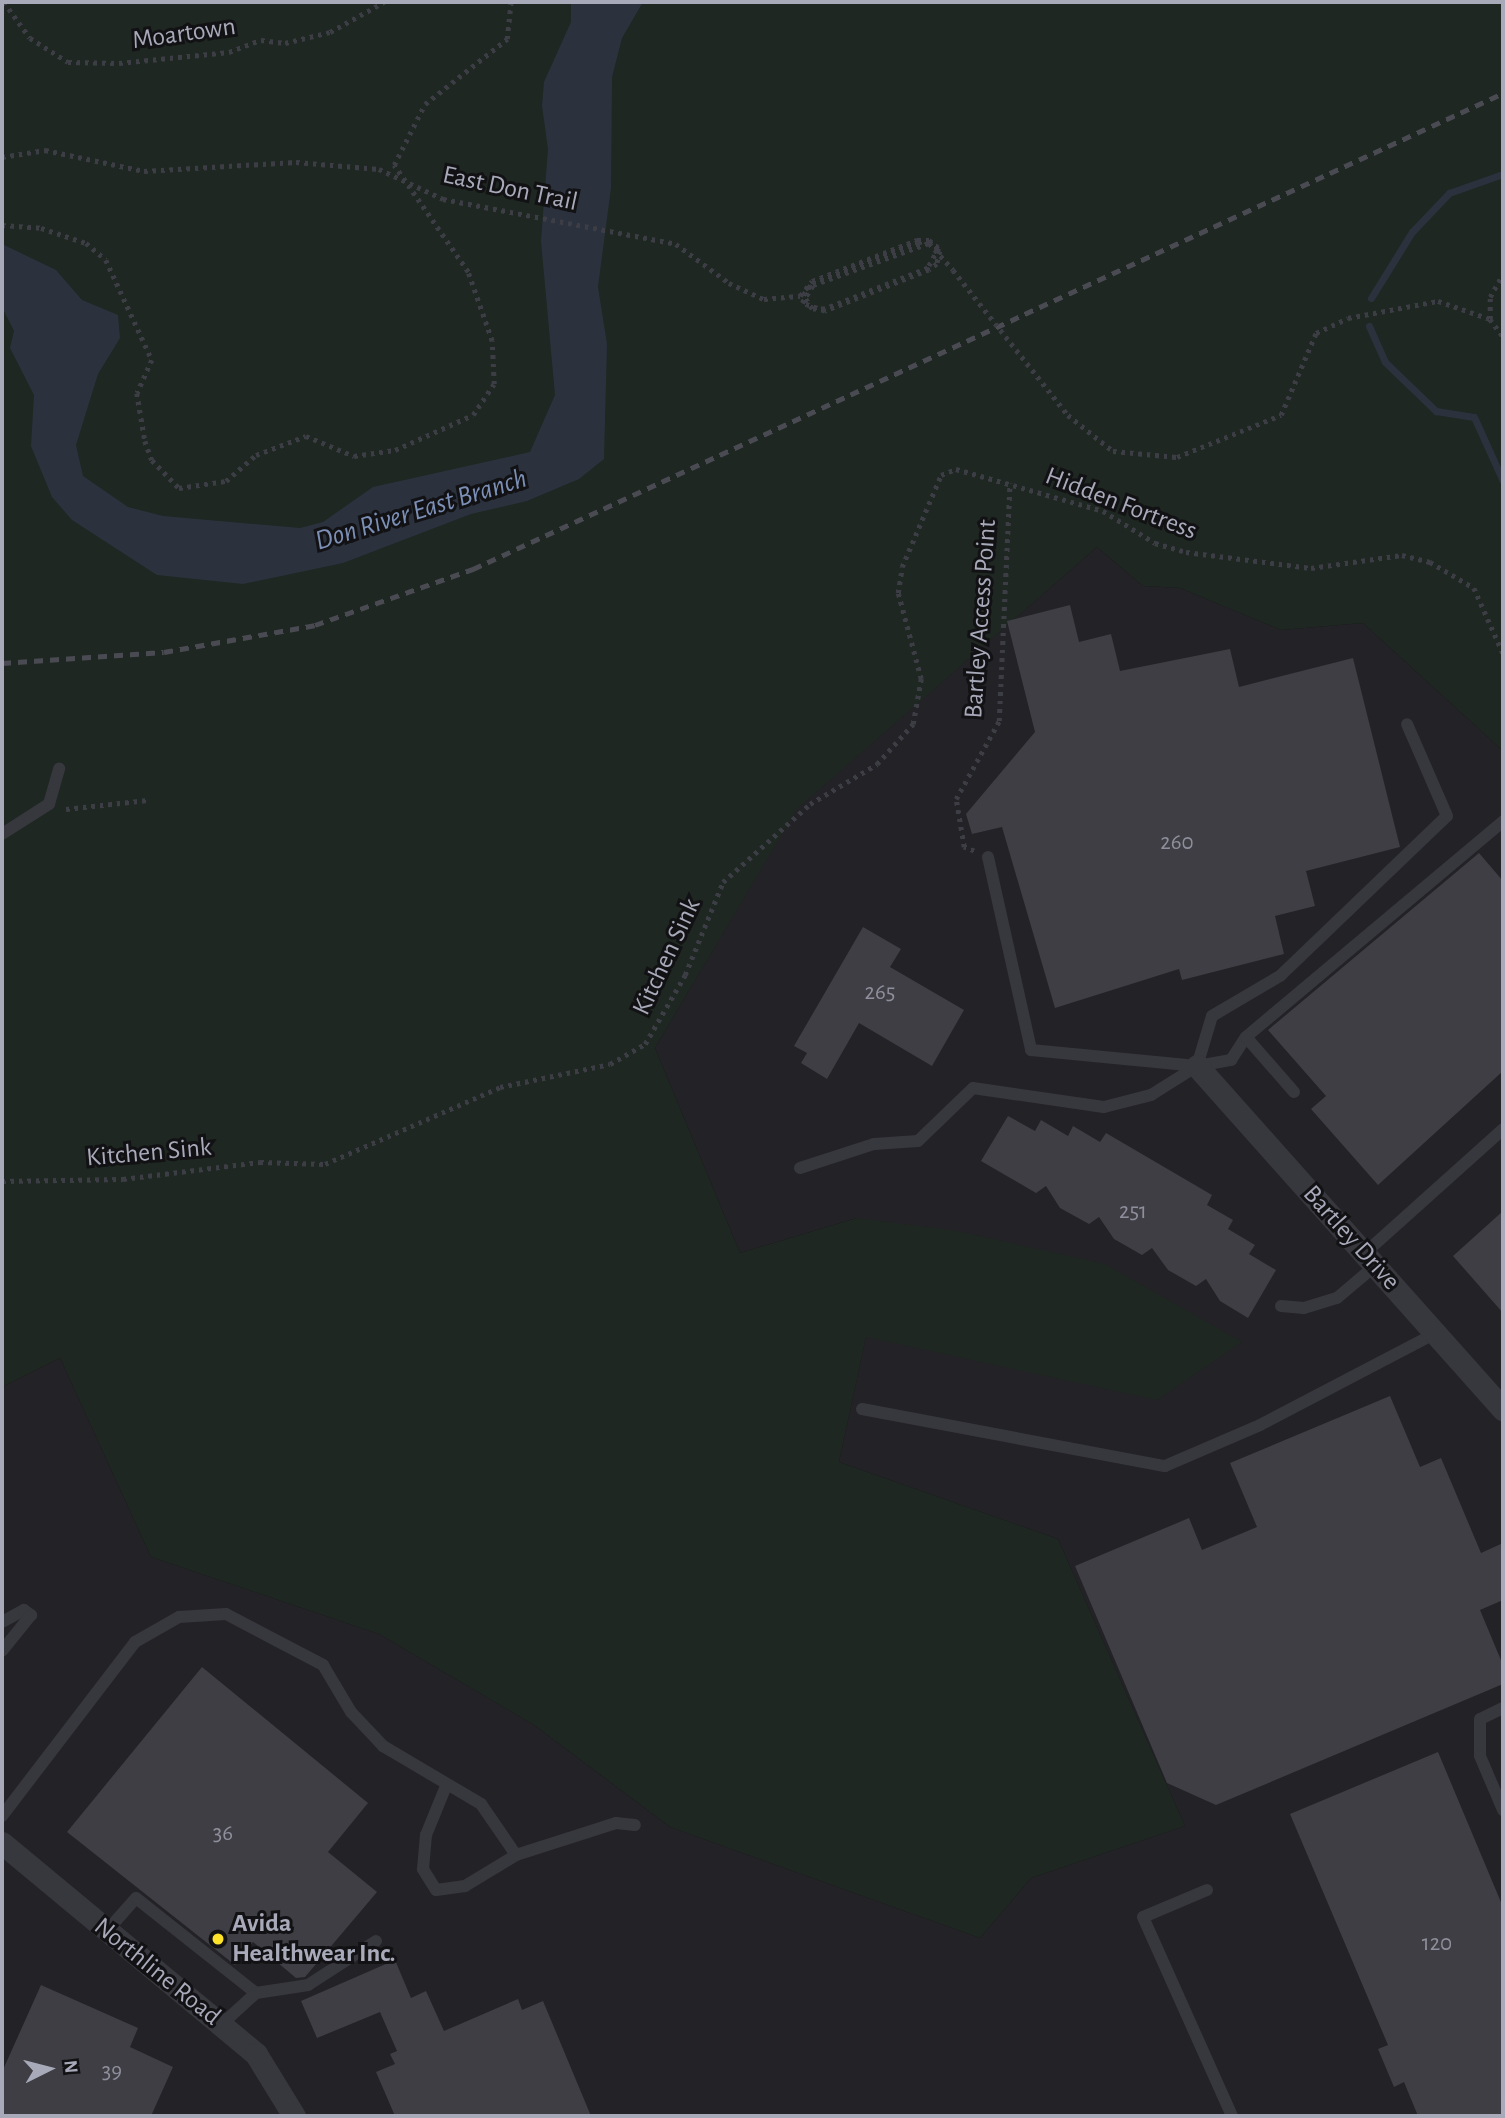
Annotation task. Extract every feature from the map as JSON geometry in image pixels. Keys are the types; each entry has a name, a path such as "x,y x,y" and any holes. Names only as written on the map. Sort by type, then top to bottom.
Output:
{"street":[{"name":"Bartley Drive","path":"1196,1066 1503,1410"},
{"name":"Northline Road","path":"2,1843 106,1932 222,2024 275,2076 294,2116"}],"lane":[{"path":"800,1168 874,1144 918,1141 973,1088 1112,1106 1151,1095 1196,1066 1212,1016 1280,976 1447,816 1407,724"},
{"path":"2,834 44,809 59,768"},
{"path":"988,857 1031,1050 1196,1066 1231,1060 1246,1037 1503,821"},
{"path":"1246,1037 1294,1092"},
{"path":"1281,1306 1304,1308 1338,1298 1370,1259 1503,1129"},
{"path":"862,1409 1165,1466 1271,1420 1436,1334"},
{"path":"2,1622 24,1610 31,1615 2,1651"},
{"path":"2,1816 135,1642 179,1618 226,1614 323,1665 351,1712 383,1746 446,1786 481,1804 516,1856"},
{"path":"1503,1708 1480,1719 1480,1756 1503,1810"},
{"path":"446,1786 426,1835 422,1869 436,1890 465,1886 516,1856 616,1823 635,1825"},
{"path":"1207,1890 1143,1917 1232,2116"},
{"path":"106,1932 136,1898 256,1993"},
{"path":"222,2024 256,1993 308,1985 376,1941"}],"path":[{"name":"Moartown","path":"4,2 30,38 68,62 119,63 229,52 261,40 285,43 330,33 384,2"},
{"path":"2,225 52,232 86,243 106,260 152,360 137,393 152,460 179,488 200,487 226,481 256,455 306,436 354,456 395,450 473,415 487,402 495,369 481,303 450,239 394,165 411,125 444,85 507,39 511,2"},
{"name":"East Don Trail","path":"2,158 45,150 144,171 328,162 379,169 443,199 649,236 676,244 747,294 800,296 812,281 917,240 929,240 939,248 937,261 929,268 825,309 803,301 803,295 804,291 812,284 918,242 929,242 934,246 940,251 937,264 929,270 825,311 802,303 806,295 806,291 813,285 929,243 937,252 945,261 953,270 1068,415 1113,451 1177,457 1281,415 1317,333 1348,318 1438,300 1490,320 1503,336"},
{"path":"1490,320 1490,297 1503,274"},
{"name":"Kitchen Sink","path":"2,1181 123,1178 261,1162 325,1164 500,1087 610,1064 645,1044 663,1020 732,872 810,804 877,764 913,724 921,679 898,593 902,568 941,475 956,469 1010,483"},
{"name":"Hidden Fortress","path":"1010,483 1104,512 1155,542 1197,554 1311,568 1402,555 1430,562 1474,588 1503,653"},
{"name":"Bartley Access Point","path":"988,857 964,847 956,799 999,721 1010,483"},
{"path":"44,809 148,800"}],"shaded area":[{"path":"2,2 1503,2 1503,751 1363,623 1281,630 1180,588 1143,586 1097,547 797,809 655,1048 740,1253 857,1218 957,1231 1105,1264 1242,1342 1157,1400 866,1337 839,1462 1058,1539 1185,1826 1031,1878 980,1938 670,1827 534,1725 379,1634 151,1557 60,1358 2,1387"},
{"path":"1097,547 1143,586 1180,588 1281,630 1363,623 1503,751 1503,2116 2,2116 2,1387 60,1358 151,1557 379,1634 534,1725 670,1827 980,1938 1031,1878 1185,1826 1058,1539 839,1462 866,1336 1157,1399 857,1218 740,1253 655,1048 796,809"}],"water":[{"name":"Don River East Branch","path":"571,2 643,2 622,38 612,77 611,188 598,287 607,344 604,459 579,479 527,501 471,514 343,563 243,584 157,575 72,520 52,497 31,446 34,395 10,348 14,331 2,307 2,244 56,270 82,300 118,315 120,338 98,374 76,445 83,476 128,507 163,516 300,528 323,522 373,487 530,452 555,395 541,241 548,149 542,106 544,82 571,22"}],"building":[{"path":"1070,605 1079,642 1111,634 1120,671 1230,649 1239,687 1353,658 1400,847 1306,871 1315,906 1275,916 1284,954 1182,980 1179,969 1055,1008 1002,827 972,834 966,814 1035,732 1007,621"},
{"path":"1479,853 1503,881 1503,1071 1378,1185 1311,1109 1326,1096 1268,1030"},
{"path":"863,927 901,949 890,967 964,1010 932,1066 859,1023 827,1079 801,1063 807,1053 794,1046"},
{"path":"1008,1116 1035,1131 1041,1120 1068,1136 1073,1126 1100,1142 1106,1133 1212,1195 1207,1205 1233,1220 1228,1229 1255,1245 1249,1254 1276,1270 1248,1318 1220,1301 1206,1279 1196,1286 1168,1270 1152,1248 1142,1255 1114,1239 1099,1217 1089,1224 1060,1208 1046,1186 1036,1193 981,1161"},
{"path":"1503,1211 1503,1313 1453,1256"},
{"path":"1390,1396 1420,1467 1441,1458 1481,1553 1503,1543 1503,1600 1480,1610 1503,1665 1503,1684 1216,1805 1167,1783 1075,1566 1189,1518 1202,1550 1257,1527 1230,1463"},
{"path":"202,1667 368,1803 328,1852 377,1892 305,1977 296,1978 253,1942 235,1965 67,1832"},
{"path":"1438,1752 1503,1907 1503,2116 1418,2116 1404,2082 1394,2087 1378,2049 1388,2045 1290,1814"},
{"path":"395,1960 411,1998 426,1991 444,2031 518,1999 522,2010 543,2001 591,2116 395,2116 376,2072 395,2064 390,2054 397,2051 380,2012 317,2038 301,2001"},
{"path":"41,1985 138,2028 130,2047 173,2067 151,2116 2,2116 2,2072"}],"waterway":[{"path":"1371,298 1412,232 1449,193 1503,174"},
{"path":"1369,326 1385,362 1436,411 1474,417 1503,481"}],"railway":[{"path":"2,663 164,652 315,625 473,569 1503,93"}],"place":[{"name":"Avida Healthwear Inc.","path":"218,1939"}]}
